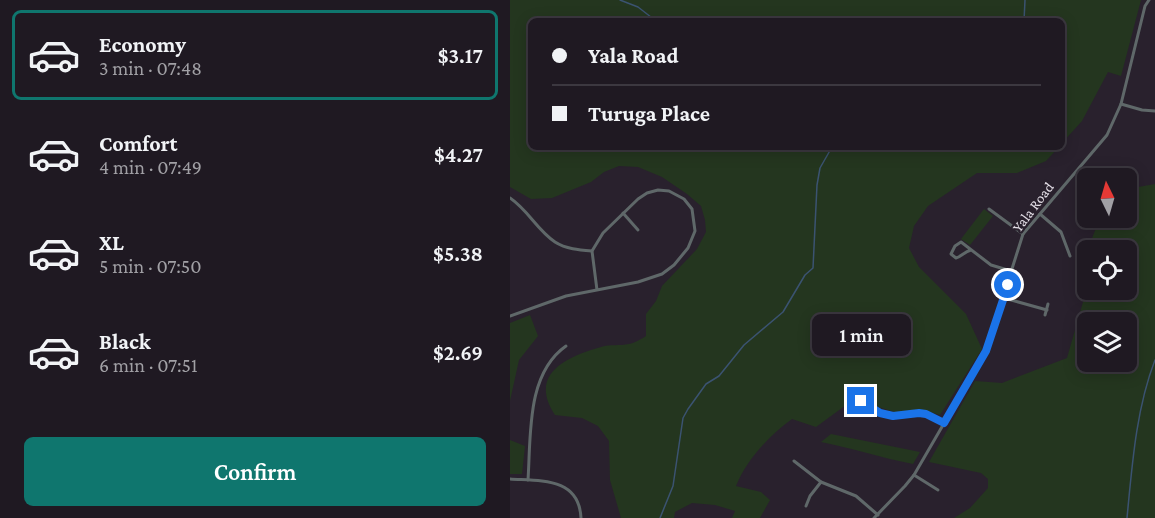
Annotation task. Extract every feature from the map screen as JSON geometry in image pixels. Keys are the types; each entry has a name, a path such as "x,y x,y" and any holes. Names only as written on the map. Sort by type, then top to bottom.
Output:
{"street":[{"name":"Yala Road","path":"876,516 914,475 986,351 1023,234 1107,135 1121,104 1145,6 1149,0"},
{"path":"1121,104 1155,111"},
{"path":"510,316 558,298 638,282 662,274 674,265 688,248 695,231 692,209 684,199 669,191 658,190 647,193 603,233 592,251 597,290"},
{"path":"510,198 520,204 555,242 566,247 592,251"},
{"path":"989,209 1023,234"},
{"path":"623,213 638,230"},
{"path":"1040,214 1061,232 1070,256"},
{"path":"971,250 959,257 953,257 951,254 959,242 971,250 991,265 1012,271"},
{"path":"1004,298 1047,310"},
{"path":"1045,315 1048,304"},
{"path":"528,480 536,389 548,362 566,346"},
{"path":"861,401 880,413 893,416 926,414 944,423"},
{"path":"794,461 821,482 856,496 876,516"},
{"path":"914,475 938,490"},
{"path":"510,479 562,484 579,504 581,518"},
{"path":"806,506 810,496 821,482"}],"green space":[{"path":"510,0 1141,0 1121,76 1108,72 1082,121 1065,140 1065,18 528,18 528,150 1056,150 1046,161 1017,173 977,173 928,206 914,226 909,248 919,267 966,314 982,349 940,415 920,409 898,413 878,407 867,396 857,397 816,427 792,419 760,449 746,467 736,486 761,492 770,500 760,518 732,518 735,511 715,505 692,503 675,512 674,518 621,518 610,480 609,441 598,426 582,418 555,415 548,401 546,388 548,378 564,362 588,351 604,346 626,345 646,336 646,314 656,301 662,286 697,249 706,232 701,206 662,177 638,167 619,166 604,172 591,182 552,198 531,199 510,187"},
{"path":"1155,184 1155,518 954,518 970,508 988,488 988,479 981,473 929,462 975,381 1002,383 1067,358 1077,323 1077,372 1137,372 1137,312 1080,312 1084,300 1137,300 1137,240 1091,240 1096,228 1137,228 1137,187"},
{"path":"984,209 993,216 970,245 961,239"},
{"path":"530,315 538,336 519,360 510,401 510,323"},
{"path":"831,434 920,452 913,464 821,442"},
{"path":"510,440 525,446 522,474 510,474"}],"waterway":[{"path":"620,0 638,7 652,18"},
{"path":"1024,18 1025,0"},
{"path":"660,518 673,486 683,418 688,409 706,384 719,376 744,345 783,312 805,275 813,268 817,185 820,168 830,150"},
{"path":"1127,518 1139,418 1155,360"}],"route":[{"path":"861,401 880,413 893,416 926,414 944,423 986,351 1008,285"}]}
